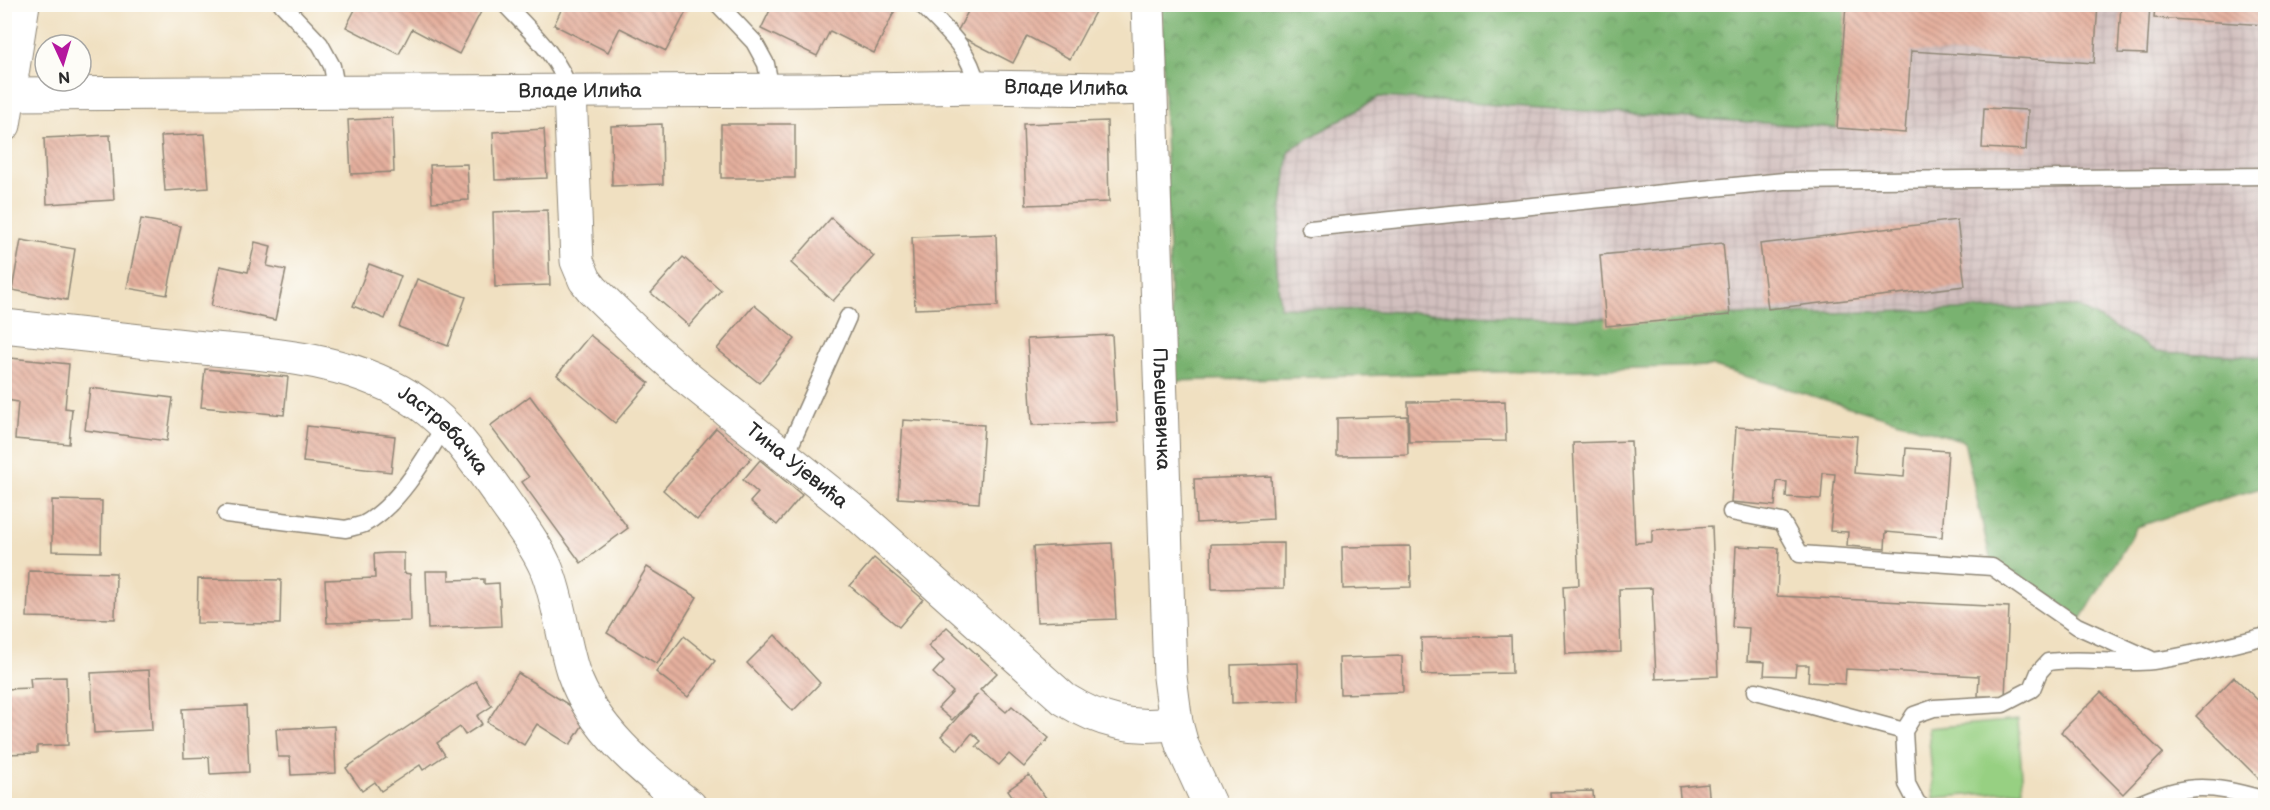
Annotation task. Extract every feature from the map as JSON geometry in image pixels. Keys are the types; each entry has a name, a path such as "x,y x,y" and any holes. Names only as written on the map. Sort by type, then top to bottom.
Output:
{"street":[{"path":"6,104 23,4"},
{"name":"Пљешевичка","path":"1148,4 1170,677 1176,723 1192,768 1210,806"},
{"name":"Владе Илића","path":"6,104 337,92 570,92 978,87 1150,88"},
{"name":"Тина Ујевића","path":"570,92 579,267 585,280 602,299 679,370 858,515 1064,699 1089,713 1116,723 1142,727 1176,723"},
{"name":"Јастребачка","path":"4,326 253,353 338,366 389,385 421,404 445,425 476,462 544,562 560,612 573,670 580,688 602,727 654,777 690,806"}],"lane":[{"path":"282,4 320,44 332,66 337,92"},
{"path":"505,4 558,64 566,77 570,92"},
{"path":"718,4 754,42 766,64 771,90"},
{"path":"921,4 961,45 974,67 978,87"},
{"path":"1310,228 1784,181 2265,176"},
{"path":"785,457 848,317"},
{"path":"226,514 346,529 364,524 385,508 403,488 426,458 445,425"},
{"path":"1731,512 1782,522 1800,554 1992,567 2077,626 2154,660"},
{"path":"1921,806 1907,784 1905,731 1914,715 1934,708 2003,704 2032,689 2039,672 2048,662 2063,660 2115,663 2154,660 2265,636"},
{"path":"1756,691 1905,731"},
{"path":"2134,806 2187,789 2210,788 2265,800"}],"shaded area":[{"path":"1278,5 2265,5 2265,414 2079,342 1253,338"}],"green space":[{"path":"1161,5 1846,5 1837,128 1379,97 1289,150 1276,258 1280,307 1577,319 2079,307 2157,352 2265,357 2265,487 2137,527 2077,626 1992,567 1964,441 1711,366 1173,381"},
{"path":"2018,720 2023,790 1934,798 1928,728"}],"building":[{"path":"358,4 485,4 459,54 412,29 399,54 346,27"},
{"path":"564,4 690,4 666,51 620,28 608,52 554,25"},
{"path":"773,4 898,4 874,53 830,31 817,56 761,29"},
{"path":"972,4 1098,6 1070,59 1027,36 1013,63 956,34"},
{"path":"1846,4 2098,4 2094,63 1911,51 1905,133 1837,128"},
{"path":"2121,4 2150,4 2147,54 2118,53"},
{"path":"2155,4 2266,4 2266,25 2154,18"},
{"path":"1984,108 2028,110 2026,150 1982,148"},
{"path":"392,118 394,172 351,174 348,120"},
{"path":"1107,121 1109,202 1026,205 1023,124"},
{"path":"662,124 663,184 612,186 611,126"},
{"path":"721,124 795,124 795,178 721,178"},
{"path":"544,129 547,178 495,180 493,132"},
{"path":"205,134 209,188 165,191 161,136"},
{"path":"110,135 114,200 47,204 44,138"},
{"path":"467,164 469,200 432,202 430,165"},
{"path":"547,210 550,285 495,287 493,212"},
{"path":"831,218 874,256 833,301 791,263"},
{"path":"141,219 181,226 167,295 127,288"},
{"path":"1957,220 1965,286 1768,309 1760,244"},
{"path":"996,234 998,306 915,309 912,237"},
{"path":"21,240 75,249 67,300 12,290"},
{"path":"255,242 271,246 267,266 286,270 275,320 211,306 220,266 248,272"},
{"path":"1723,243 1730,315 1606,326 1600,255"},
{"path":"683,257 721,290 689,326 651,293"},
{"path":"369,264 401,276 385,319 353,306"},
{"path":"417,279 466,297 448,346 399,327"},
{"path":"754,305 795,339 759,383 717,349"},
{"path":"590,335 649,383 615,423 557,375"},
{"path":"1112,335 1117,422 1032,425 1027,339"},
{"path":"10,358 69,364 65,408 72,409 69,444 15,439 18,402 6,400"},
{"path":"205,369 288,377 284,415 201,407"},
{"path":"90,388 173,398 167,441 85,430"},
{"path":"530,396 628,528 581,563 522,482 529,477 490,426"},
{"path":"1505,401 1506,441 1409,442 1408,402"},
{"path":"1407,416 1408,455 1337,456 1337,418"},
{"path":"903,420 984,425 979,503 898,498"},
{"path":"307,426 395,436 391,472 303,462"},
{"path":"1736,427 1857,436 1854,473 1904,477 1906,448 1948,451 1942,537 1886,532 1885,549 1847,546 1848,532 1830,531 1835,474 1823,473 1821,499 1786,497 1787,482 1777,481 1775,506 1731,502"},
{"path":"716,428 751,458 697,520 663,490"},
{"path":"1631,441 1635,543 1652,542 1652,530 1712,526 1718,676 1656,679 1652,588 1619,589 1621,652 1566,654 1563,586 1579,585 1573,443"},
{"path":"760,460 802,495 777,525 750,502 758,493 743,480"},
{"path":"1271,476 1273,519 1196,523 1194,479"},
{"path":"52,500 102,501 101,552 52,551"},
{"path":"1112,543 1116,619 1037,622 1033,547"},
{"path":"1284,543 1284,588 1212,589 1211,544"},
{"path":"1410,546 1411,587 1343,589 1342,547"},
{"path":"1736,546 1779,548 1777,596 2009,607 2005,697 1978,696 1979,676 1846,669 1845,684 1808,682 1809,665 1796,665 1795,676 1764,675 1765,662 1747,661 1749,628 1732,627"},
{"path":"404,553 404,573 410,574 411,621 327,623 325,580 375,578 374,554"},
{"path":"874,558 923,599 899,627 850,586"},
{"path":"647,567 697,597 657,664 607,633"},
{"path":"29,571 116,573 115,619 27,617"},
{"path":"426,571 449,571 449,580 484,579 484,584 499,583 501,626 428,629"},
{"path":"198,579 281,580 280,624 197,623"},
{"path":"947,627 997,673 980,690 1006,712 1012,706 1049,738 1024,767 1009,754 999,765 976,746 981,741 972,733 958,750 941,736 978,694 952,720 938,708 953,692 933,673 944,661 928,646"},
{"path":"775,635 820,683 793,711 747,663"},
{"path":"684,636 715,661 688,697 656,672"},
{"path":"1511,636 1512,673 1422,675 1421,638"},
{"path":"1402,656 1403,692 1340,694 1339,658"},
{"path":"1298,663 1299,701 1232,703 1231,665"},
{"path":"149,670 152,730 94,733 91,673"},
{"path":"518,673 588,717 570,745 537,724 524,745 487,722"},
{"path":"66,677 68,745 37,746 37,753 4,754 4,689 31,688 30,678"},
{"path":"2234,677 2266,708 2266,770 2258,778 2196,716"},
{"path":"476,681 492,706 477,716 482,724 465,735 460,727 437,743 445,755 423,770 420,765 381,791 375,782 362,791 346,768"},
{"path":"2101,692 2163,753 2123,794 2061,732"},
{"path":"246,706 249,772 210,774 209,757 184,758 182,709"},
{"path":"334,726 336,773 291,775 290,757 278,757 276,729"},
{"path":"1029,775 1052,806 1019,806 1008,790"},
{"path":"1708,784 1710,806 1681,806 1679,787"},
{"path":"1593,791 1594,806 1551,806 1550,792"}]}
